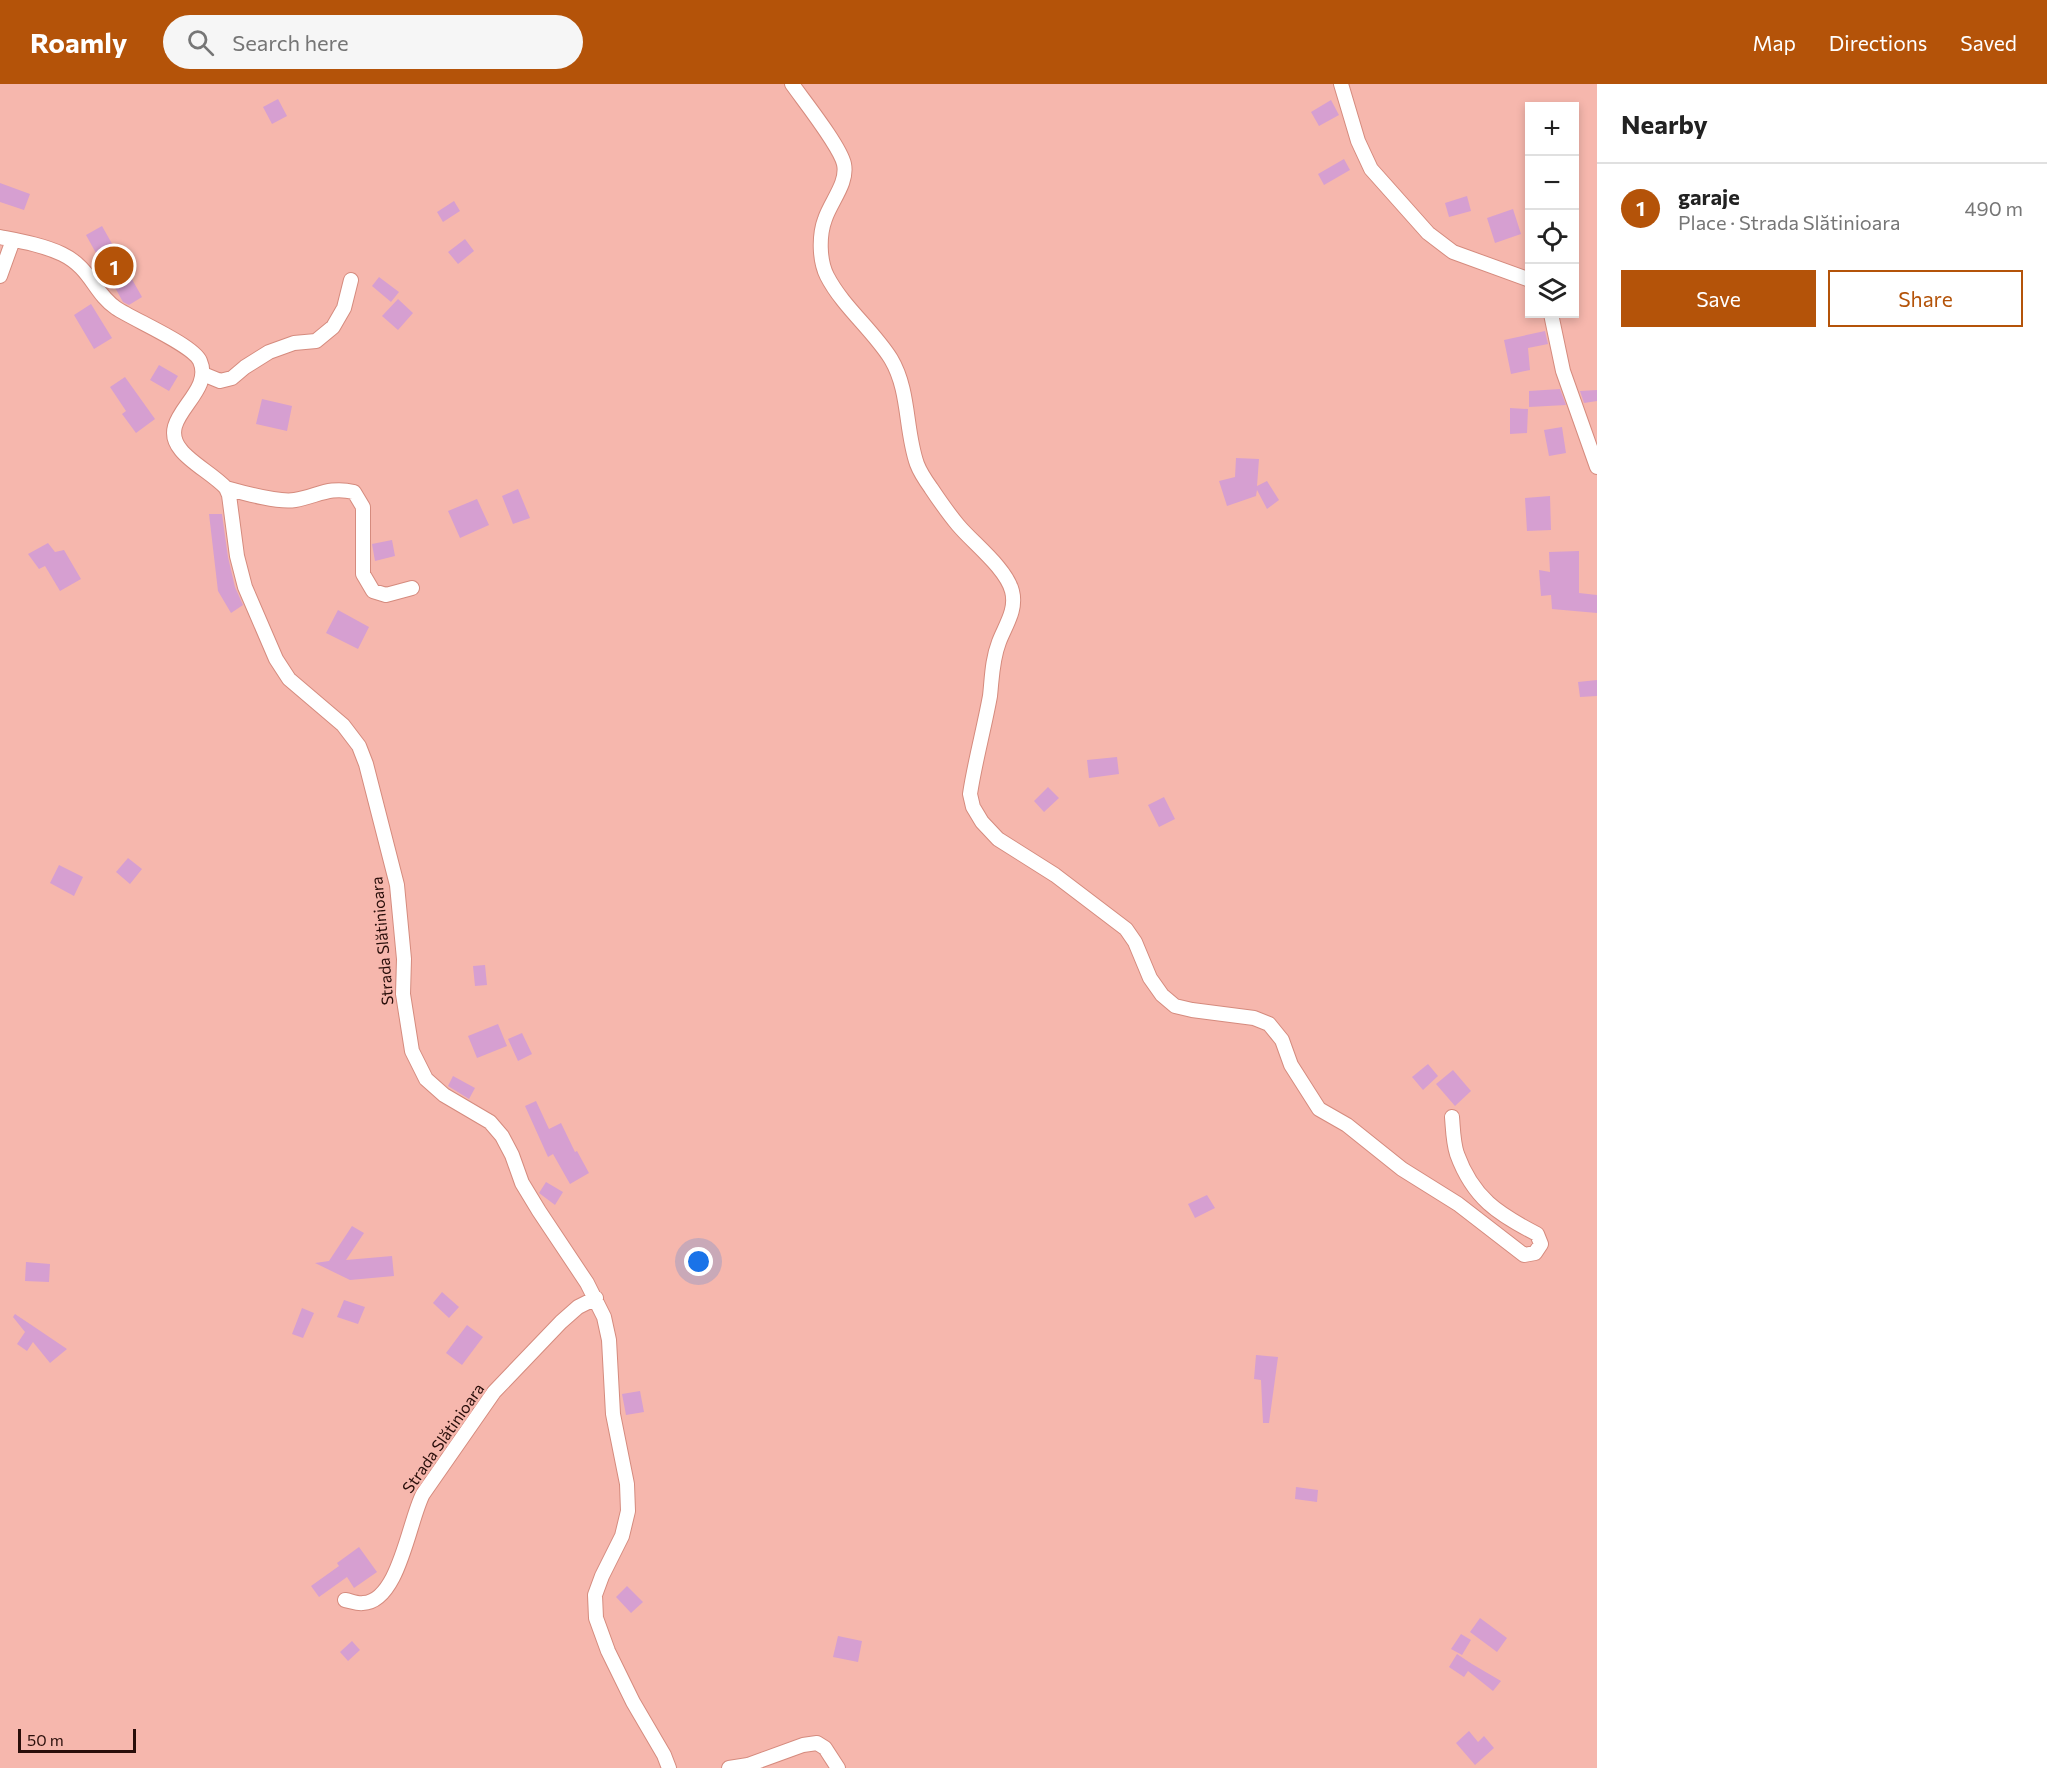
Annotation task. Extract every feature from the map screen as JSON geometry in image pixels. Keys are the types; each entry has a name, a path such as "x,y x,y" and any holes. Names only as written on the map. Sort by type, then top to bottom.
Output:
{"street":[{"path":"792,84 822,126 844,163 840,189 825,218 821,234 821,256 826,275 856,317 891,359 904,393 918,467 957,524 1004,575 1012,591 1013,608 994,656 989,697 970,794 973,807 982,822 998,838 1055,875 1126,929 1135,942 1150,978 1162,995 1175,1006 1192,1011 1254,1018 1269,1024 1282,1040 1291,1065 1319,1110 1347,1125 1402,1169 1458,1204 1524,1256 1535,1252 1541,1244 1537,1234 1503,1216 1487,1203 1471,1183 1457,1152 1452,1117"},
{"path":"1341,84 1358,141 1371,169 1428,233 1453,252 1525,278"},
{"path":"0,276 6,238 41,246 73,260 86,271 113,306 187,346 200,359 203,374 201,384 175,422 174,438 181,451 226,488 252,495 293,500 340,489 354,492 363,507 363,574 373,591 386,595 412,588"},
{"path":"203,374 220,381 232,378 269,352 294,343 316,341 333,327 344,308 351,280"},
{"path":"1552,318 1563,371 1597,467"},
{"name":"Strada Slătinioara","path":"226,488 229,495 237,556 245,587 276,659 289,679 343,725 359,746 366,764 397,885 404,959 403,994 412,1051 426,1079 444,1095 490,1122 502,1136 522,1183 596,1298 604,1317 609,1340 613,1414 627,1484 628,1511 622,1536 602,1576 595,1596 597,1618 608,1651 669,1768"},
{"name":"Strada Slătinioara","path":"345,1600 364,1604 382,1594 389,1586 399,1566 416,1506 494,1392 561,1322 578,1307 596,1298"},
{"path":"729,1768 748,1765 803,1745 817,1743 825,1748 838,1768"}],"building":[{"path":"278,99 287,116 272,124 263,107"},
{"path":"1331,100 1339,115 1319,126 1311,112"},
{"path":"1344,159 1350,170 1324,185 1318,174"},
{"path":"0,183 30,194 24,210 0,202"},
{"path":"1467,196 1471,211 1449,217 1445,203"},
{"path":"454,201 460,211 443,222 437,212"},
{"path":"1513,209 1521,234 1495,243 1487,218"},
{"path":"102,226 142,297 129,305 123,302 86,235"},
{"path":"465,239 474,251 458,264 448,252"},
{"path":"379,277 399,292 391,302 372,286"},
{"path":"398,299 413,313 398,330 382,316"},
{"path":"91,304 112,338 94,349 74,315"},
{"path":"1545,331 1548,344 1528,348 1530,370 1511,374 1504,340"},
{"path":"159,365 178,376 169,391 150,380"},
{"path":"125,377 155,419 136,433 122,414 126,411 110,387"},
{"path":"1560,389 1566,405 1529,407 1529,391"},
{"path":"1597,390 1597,401 1584,403 1580,391"},
{"path":"262,399 292,406 287,431 256,424"},
{"path":"1510,408 1528,409 1527,433 1510,434"},
{"path":"1562,427 1566,453 1549,456 1544,430"},
{"path":"1236,458 1259,459 1257,486 1267,481 1279,500 1267,509 1257,490 1256,496 1227,506 1219,481 1235,477"},
{"path":"518,489 530,518 513,524 502,496"},
{"path":"1550,496 1551,530 1527,531 1525,498"},
{"path":"477,499 489,525 460,538 448,511"},
{"path":"209,514 222,514 228,557 235,587 243,605 231,613 218,591"},
{"path":"392,540 395,556 375,561 372,544"},
{"path":"48,543 55,552 64,550 81,579 60,591 45,566 39,569 28,554"},
{"path":"1579,551 1579,593 1597,595 1597,613 1552,609 1551,595 1541,596 1539,570 1550,572 1549,552"},
{"path":"338,610 369,627 358,649 326,633"},
{"path":"1597,680 1597,696 1580,697 1578,682"},
{"path":"1117,757 1119,774 1089,778 1087,760"},
{"path":"1048,787 1059,798 1044,812 1034,801"},
{"path":"1164,797 1175,819 1159,827 1148,805"},
{"path":"128,858 142,869 130,884 116,872"},
{"path":"59,865 83,877 74,896 50,883"},
{"path":"485,965 487,985 475,986 473,966"},
{"path":"498,1024 507,1046 477,1058 468,1036"},
{"path":"522,1033 532,1054 518,1061 508,1039"},
{"path":"1428,1064 1438,1076 1423,1090 1412,1077"},
{"path":"1453,1070 1471,1091 1455,1106 1436,1084"},
{"path":"453,1076 475,1088 469,1099 448,1086"},
{"path":"536,1101 549,1129 561,1123 575,1152 577,1151 589,1173 570,1184 553,1154 548,1157 525,1106"},
{"path":"546,1182 563,1192 555,1205 539,1193"},
{"path":"1207,1195 1215,1208 1195,1218 1188,1204"},
{"path":"352,1226 364,1233 346,1260 392,1256 394,1276 350,1280 315,1263 329,1261"},
{"path":"26,1262 50,1264 49,1282 25,1281"},
{"path":"442,1292 459,1307 449,1318 433,1303"},
{"path":"344,1300 365,1307 358,1324 337,1317"},
{"path":"302,1308 314,1313 303,1338 292,1334"},
{"path":"15,1314 67,1349 50,1363 33,1342 27,1351 17,1344 25,1332 13,1317"},
{"path":"467,1325 483,1337 462,1365 446,1353"},
{"path":"1256,1355 1278,1357 1269,1423 1263,1423 1261,1380 1254,1379"},
{"path":"640,1391 644,1412 626,1415 622,1394"},
{"path":"1296,1487 1318,1490 1317,1502 1295,1499"},
{"path":"359,1547 377,1572 354,1588 347,1577 319,1597 311,1586 339,1566 337,1563"},
{"path":"627,1586 643,1602 631,1613 616,1597"},
{"path":"1480,1618 1507,1638 1497,1652 1470,1632"},
{"path":"1461,1634 1471,1640 1462,1655 1451,1649"},
{"path":"838,1636 862,1641 858,1662 833,1657"},
{"path":"352,1641 360,1650 348,1661 340,1652"},
{"path":"1457,1654 1501,1681 1493,1691 1468,1671 1464,1677 1449,1667"},
{"path":"1469,1731 1478,1742 1484,1736 1494,1748 1475,1765 1456,1743"}],"place":[{"name":"garaje","path":"114,266"}]}
